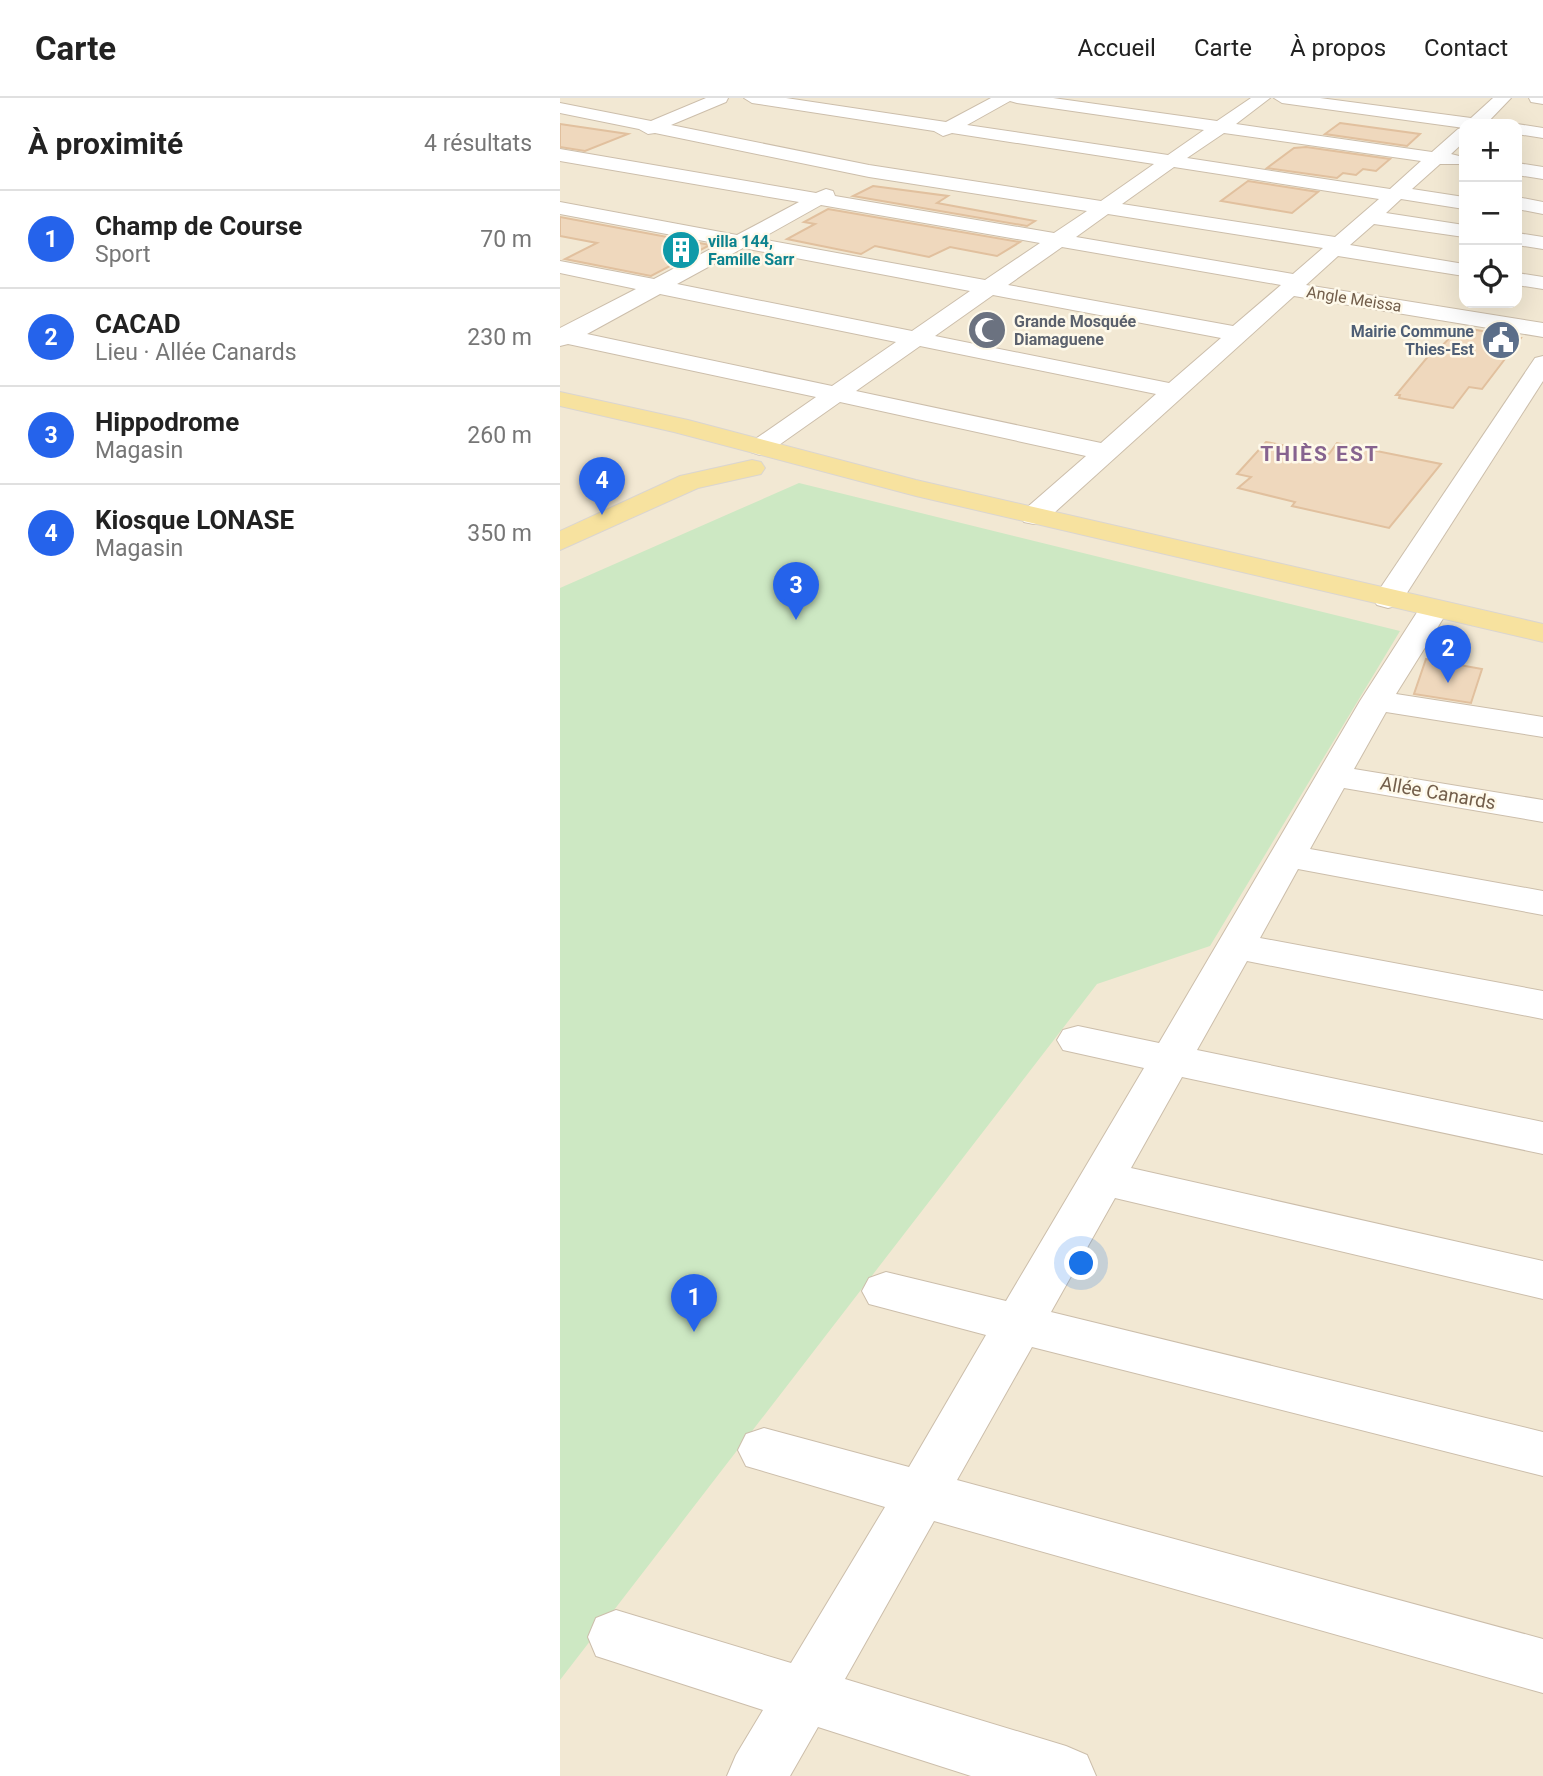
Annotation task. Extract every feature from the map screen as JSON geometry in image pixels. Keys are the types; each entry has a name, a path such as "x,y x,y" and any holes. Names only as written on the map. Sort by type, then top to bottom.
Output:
{"main road":[{"path":"560,398 679,425 758,455 838,468 1388,599 1543,632"},
{"path":"679,425 724,455"},
{"path":"724,455 722,462 734,467 758,455"},
{"path":"660,493 724,455"},
{"path":"560,542 660,493 758,455"}],"street":[{"path":"631,137 720,98"},
{"path":"752,98 1171,162 1459,202"},
{"path":"562,337 1004,98"},
{"path":"1017,98 1459,161"},
{"path":"758,455 836,394 1262,98"},
{"path":"1282,98 1459,122"},
{"path":"1480,119 1503,98"},
{"path":"1537,98 1543,99"},
{"path":"560,108 869,171 1459,266"},
{"path":"1522,131 1543,133"},
{"path":"1034,516 1459,137"},
{"path":"560,169 606,148"},
{"name":"Angle Meissa","path":"560,155 1058,240 1418,309 1543,330"},
{"path":"1522,170 1543,173"},
{"path":"1522,204 1543,208"},
{"path":"560,208 1238,334"},
{"path":"1370,217 1459,230"},
{"path":"1522,240 1543,243"},
{"path":"560,267 1175,391"},
{"path":"1418,309 1459,269"},
{"path":"1522,280 1543,283"},
{"path":"562,337 1106,452"},
{"path":"1388,599 1543,363"},
{"path":"757,1776 1376,701 1434,609"},
{"path":"1376,701 1543,727"},
{"name":"Allée Canards","path":"1334,776 1543,811"},
{"path":"1287,856 1543,903"},
{"path":"1236,946 1543,1005"},
{"path":"1078,1040 1543,1138"},
{"path":"1102,1178 1543,1280"},
{"path":"886,1291 1543,1454"},
{"path":"764,1450 1543,1666"},
{"path":"616,1637 1066,1776"}],"shaded area":[{"path":"560,98 1543,98 1543,1776 560,1776"}],"green space":[{"path":"799,483 1400,631 1210,946 1097,984 560,1680 560,588"}],"building":[{"path":"1340,123 1420,134 1407,146 1325,134"},
{"path":"560,124 628,134 585,151 560,147"},
{"path":"1306,147 1390,159 1376,171 1363,169 1356,175 1343,173 1337,178 1267,168 1294,148"},
{"path":"1248,181 1318,192 1292,213 1221,201"},
{"path":"873,186 948,196 937,203 1035,221 1027,226 853,196"},
{"path":"828,209 1020,242 997,256 950,247 929,257 875,246 861,254 787,239 815,224 804,222"},
{"path":"560,217 710,245 651,276 565,259 597,243 560,236"},
{"path":"1460,327 1521,338 1482,389 1469,387 1453,408 1399,398 1400,395 1396,395 1435,348 1439,349"},
{"path":"1266,442 1329,454 1337,443 1441,464 1389,528 1292,506 1295,502 1238,488 1251,477 1237,474"},
{"path":"1426,659 1482,669 1471,703 1414,694"}],"place":[{"name":"villa 144, Famille Sarr","path":"681,250"},
{"name":"Grande Mosquée Diamaguene","path":"987,330"},
{"name":"Mairie Commune Thies-Est","path":"1501,340"},
{"name":"Kiosque LONASE","path":"602,515"},
{"name":"Hippodrome","path":"796,620"},
{"name":"CACAD","path":"1448,683"},
{"name":"Champ de Course","path":"694,1332"}],"district":[{"name":"THIÈS EST","path":"1320,454"}]}
